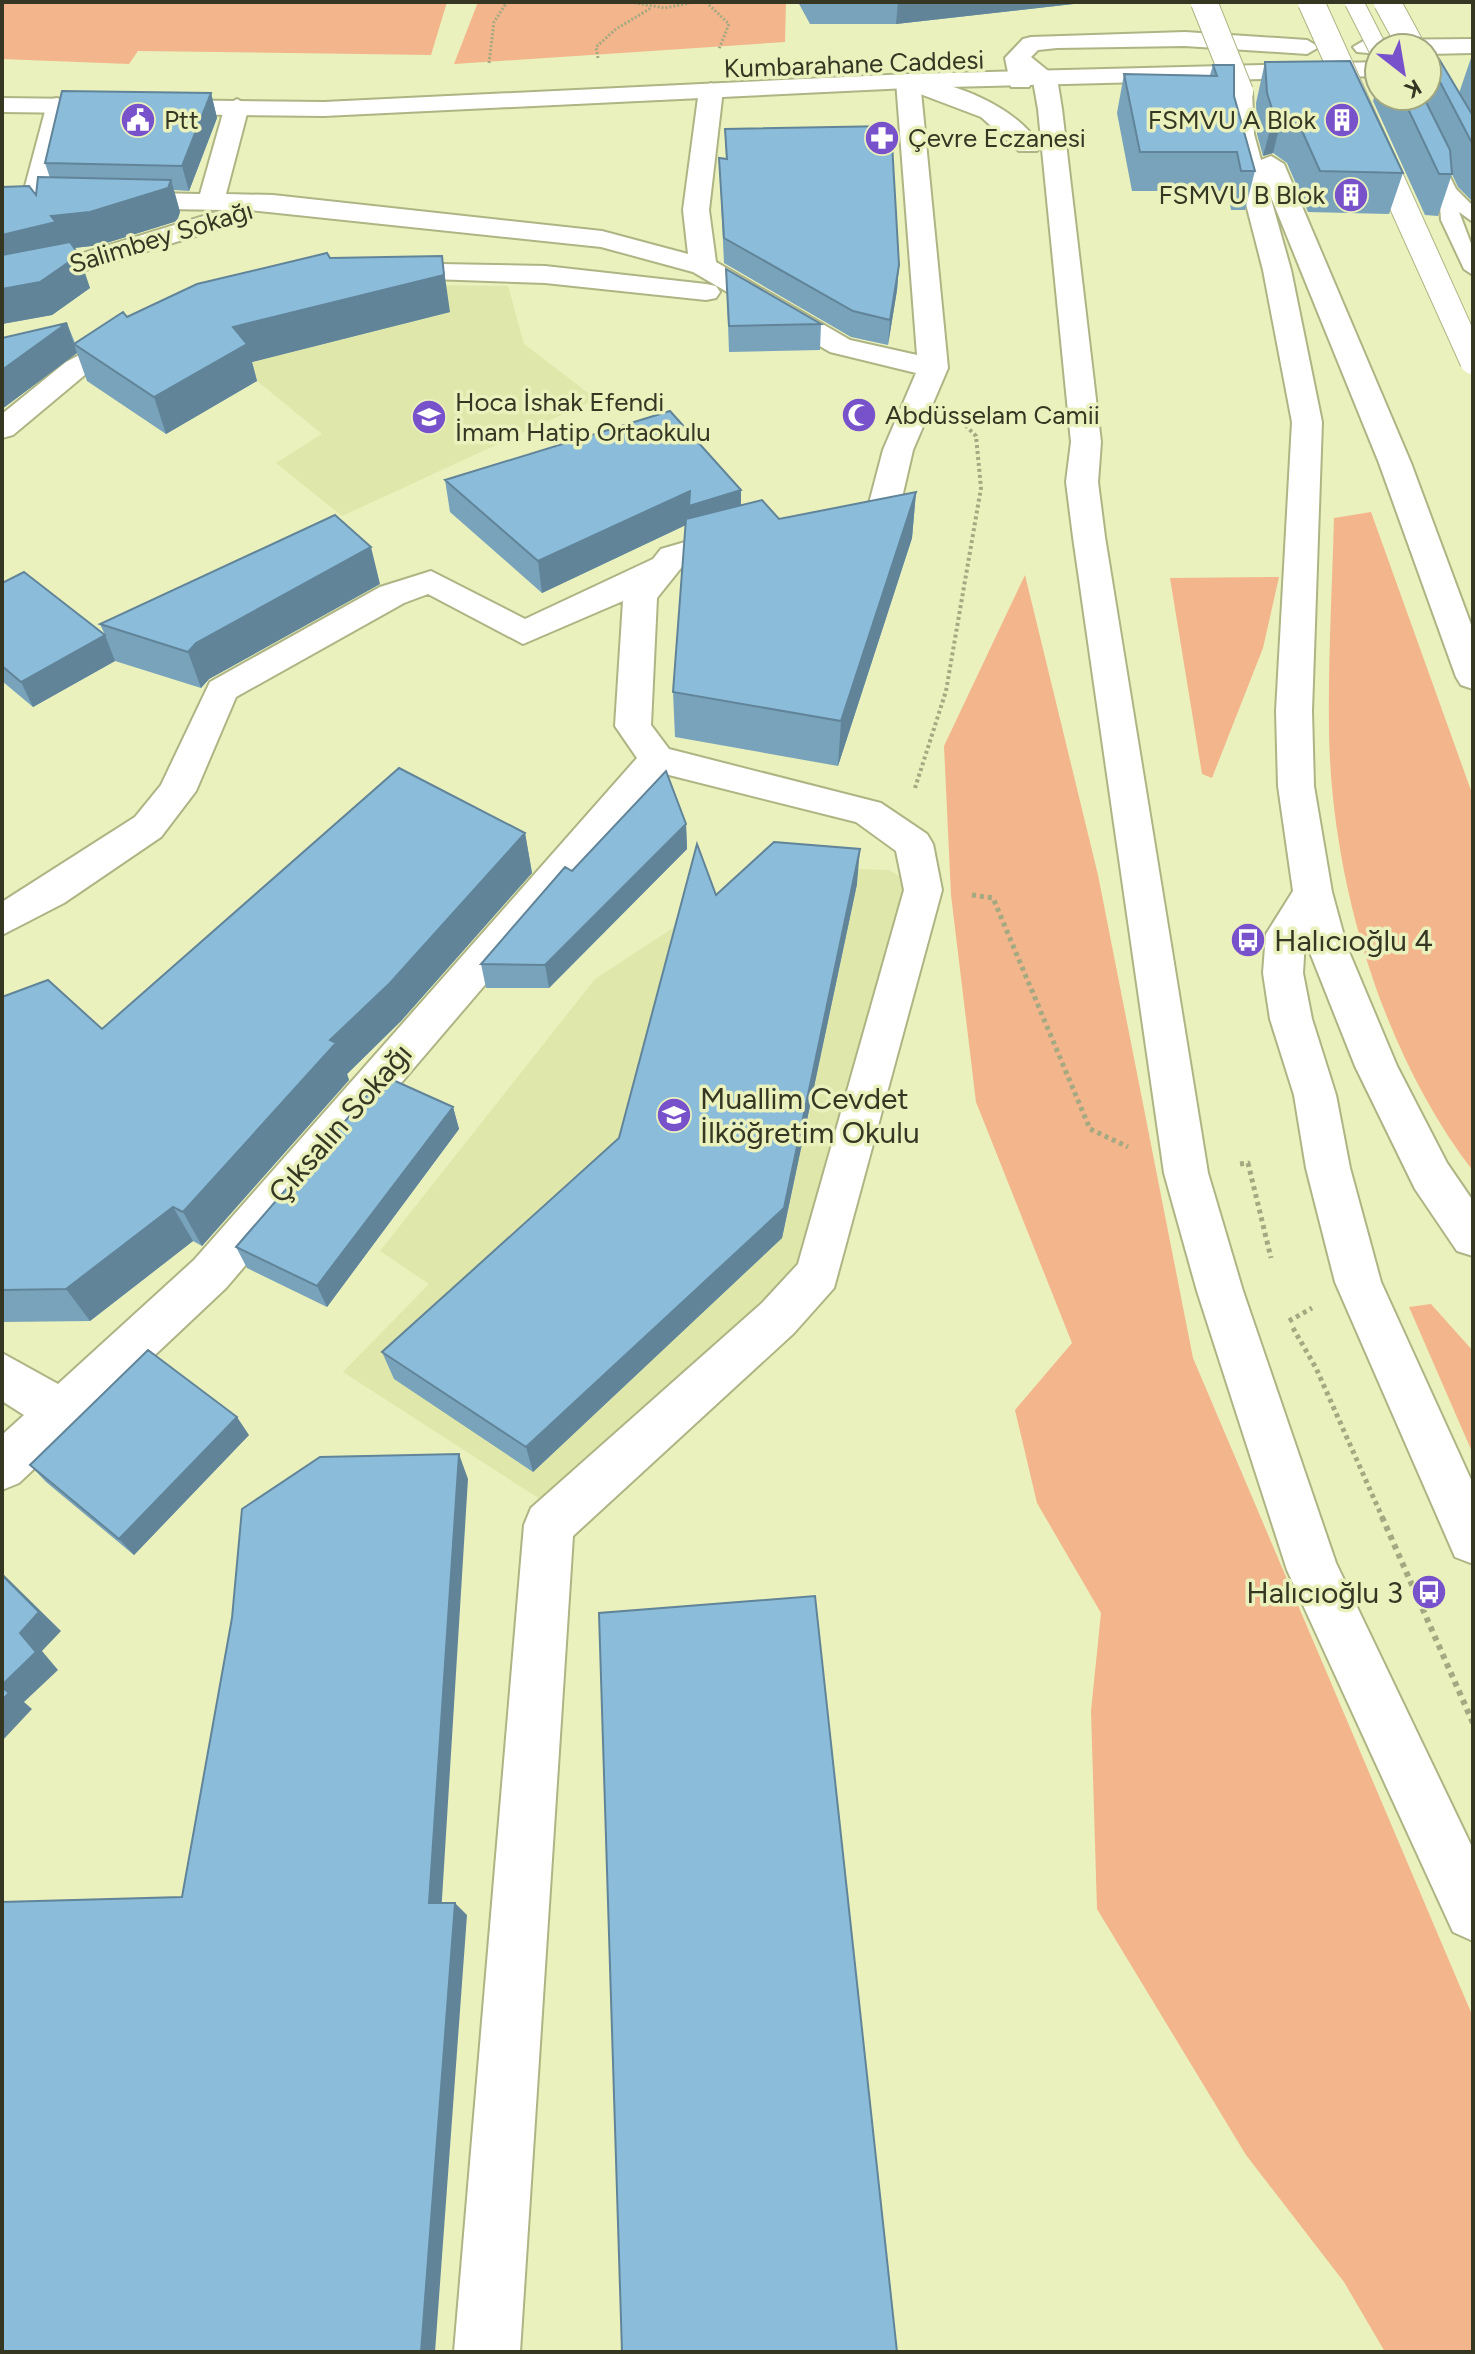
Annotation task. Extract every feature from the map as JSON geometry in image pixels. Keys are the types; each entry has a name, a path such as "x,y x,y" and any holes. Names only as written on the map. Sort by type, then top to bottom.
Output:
{"main road":[{"path":"1204,2 1395,463 1473,677"},
{"path":"1311,2 1473,361"},
{"path":"1387,2 1403,32"},
{"name":"Kumbarahane Caddesi","path":"2,105 324,109 908,81 1307,47 1473,46"},
{"name":"Kumbarahane Caddesi","path":"237,106 600,75 727,68 1027,72 1363,69"},
{"path":"1443,69 1473,68"},
{"path":"1027,72 1028,146 1062,445 1082,482"},
{"path":"1027,72 1085,428 1082,482 1186,1173 1225,1306 1313,1570 1473,1912"},
{"path":"487,2352 549,1525 778,1318 818,1274 923,890 914,844 868,812 657,759 633,726 640,596 673,556 742,535 881,519 898,450 933,368 908,81 971,102 1018,131 1028,146"},
{"path":"703,266 696,210 711,90"},
{"path":"1240,92 1241,134 1277,270 1307,422 1294,711 1296,786 1313,892 1327,947 1376,1066 1431,1176 1473,1237"},
{"path":"35,199 57,105"},
{"path":"211,201 237,106"},
{"path":"2,198 273,203 602,239 703,266 840,346 933,368"},
{"name":"Salimbey Sokağı","path":"2,279 66,267 273,203"},
{"path":"358,272 485,269 613,278 767,301"},
{"path":"9,415 76,368 164,321"},
{"path":"2,920 50,893 148,827 177,791 222,690 392,595 431,582 523,633 584,607 665,566"},
{"name":"Çıksalın Sokağı","path":"2,1467 210,1274 657,759"},
{"path":"1313,892 1286,934 1283,973 1291,1019 1315,1095 1328,1168 1358,1282 1473,1540"},
{"path":"2,1375 60,1411"}],"lane":[{"path":"1354,2 1369,32"},
{"path":"1410,112 1448,191 1473,217"},
{"path":"1448,191 1450,220 1473,269"}],"path":[{"path":"488,84 494,22 507,2"},
{"path":"630,2 651,8"},
{"path":"600,75 596,47 616,29 651,8 694,2"},
{"path":"706,2 729,24 718,47 727,68"},
{"path":"909,423 962,421 976,436 981,488 946,691 909,803 914,844"},
{"path":"923,890 993,898 1090,1129 1186,1173 1248,1163 1274,1268"},
{"path":"1285,1307 1397,1546 1473,1723"}],"shaded area":[{"path":"2,2 447,2 431,55 138,51 129,64 2,59"},
{"path":"478,2 786,2 785,42 454,64"},
{"name":"Hoca İshak Efendi İmam Hatip Ortaokulu","path":"356,284 508,286 524,344 596,399 342,516 276,463 322,434 257,381 206,321"},
{"path":"1371,512 1473,796 1473,1171 1412,1073 1388,1019 1351,905 1340,846 1332,788 1329,731 1334,518"},
{"path":"1025,575 1098,875 1193,1358 1473,2017 1473,2352 1385,2352 1344,2282 1246,2155 1097,1909 1091,1711 1101,1613 1037,1503 1015,1410 1072,1343 976,1102 951,895 944,746"},
{"path":"1279,577 1263,648 1212,778 1202,774 1170,578"},
{"name":"Muallim Cevdet İlköğretim Okulu","path":"768,866 889,870 923,890 818,1274 563,1514 343,1372 429,1284 380,1251 595,979"},
{"path":"1431,1304 1473,1351 1473,1454 1409,1307"}],"building":[{"path":"1350,61 1363,88 1363,112 1374,112 1403,173 1320,171 1298,122 1283,113 1274,115 1267,93 1265,62"},
{"path":"1213,65 1234,65 1234,96 1255,171 1241,171 1237,152 1140,152 1124,74 1217,76"},
{"path":"1443,66 1473,116 1473,145 1443,88"},
{"path":"62,91 211,93 182,166 45,163"},
{"path":"1410,112 1431,112 1450,150 1452,174 1439,174"},
{"path":"891,126 899,265 890,320 853,311 724,238 719,158 727,159 725,129"},
{"path":"38,177 171,180 168,188 90,212 51,216 56,222 2,235 2,187 29,186 36,195"},
{"path":"70,242 79,255 40,282 2,289 2,255"},
{"path":"327,253 330,258 442,256 444,275 233,327 247,344 154,397 74,344 123,312 127,317 197,284"},
{"path":"726,269 821,324 729,326"},
{"path":"67,323 2,370 2,338"},
{"path":"670,411 741,490 689,506 690,491 538,561 445,480"},
{"path":"916,492 841,721 673,692 686,519 762,500 779,519"},
{"path":"335,515 371,547 196,643 188,652 100,624"},
{"path":"24,572 105,635 21,682 2,666 2,583"},
{"path":"399,768 525,833 390,983 330,1040 336,1043 183,1212 173,1207 66,1289 2,1290 2,997 48,980 102,1029"},
{"path":"666,771 686,824 545,965 481,964 565,867 572,871"},
{"name":"Muallim Cevdet İlköğretim Okulu","path":"774,842 860,849 784,1208 526,1447 382,1352 619,1138 697,844 716,895"},
{"path":"384,1076 453,1107 317,1286 236,1247"},
{"path":"148,1350 237,1417 119,1539 30,1465"},
{"path":"459,1454 429,1903 455,1903 421,2352 2,2352 2,1902 182,1897 232,1618 242,1509 320,1457"},
{"path":"2,1575 39,1612 20,1633 36,1652 2,1685"},
{"path":"815,1596 897,2352 622,2352 599,1613"},
{"path":"2,1687 9,1693 2,1700"}],"place":[{"name":"Ptt","path":"138,120"},
{"name":"FSMVU A Blok","path":"1342,120"},
{"name":"Çevre Eczanesi","path":"882,138"},
{"name":"FSMVU B Blok","path":"1351,195"},
{"name":"Abdüsselam Camii","path":"859,415"},
{"name":"Hoca İshak Efendi İmam Hatip Ortaokulu","path":"429,417"},
{"name":"Halıcıoğlu 4","path":"1248,940"},
{"name":"Muallim Cevdet İlköğretim Okulu","path":"674,1115"},
{"name":"Halıcıoğlu 3","path":"1429,1592"}]}
